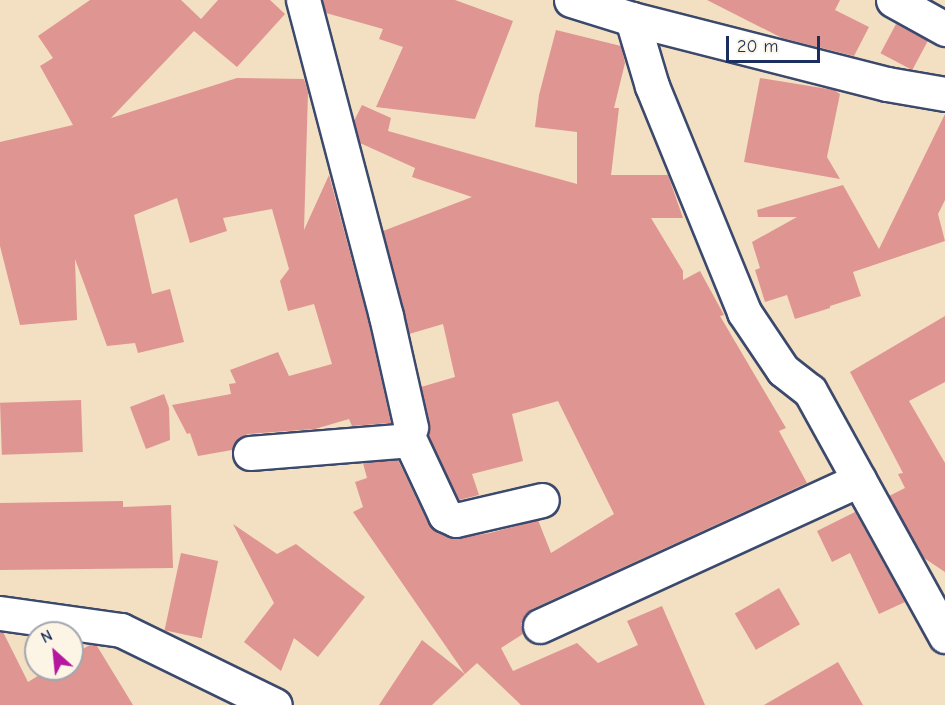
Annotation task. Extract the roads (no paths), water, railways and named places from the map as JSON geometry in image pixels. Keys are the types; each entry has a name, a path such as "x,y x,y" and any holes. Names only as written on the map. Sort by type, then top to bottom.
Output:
{"street":[{"path":"250,453 399,441 408,436 411,427 386,316 303,0"},
{"path":"571,0 632,19 887,84 945,94"},
{"path":"893,0 942,18"},
{"path":"632,19 652,86 744,312 783,370 810,391 945,636"},
{"path":"408,436 445,515 456,520 542,500"},
{"path":"540,626 859,480"},
{"path":"0,613 121,630 276,705"}]}
